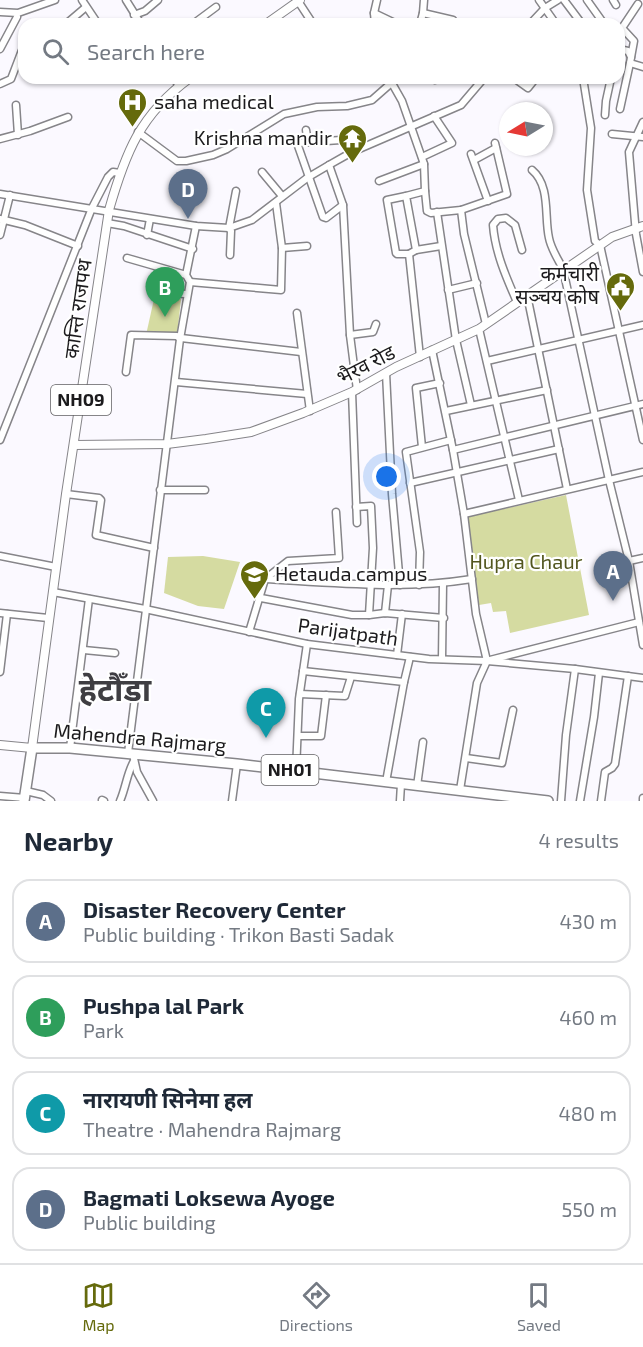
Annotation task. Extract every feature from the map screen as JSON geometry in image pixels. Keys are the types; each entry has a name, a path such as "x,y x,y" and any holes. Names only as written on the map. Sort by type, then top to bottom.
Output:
{"highway":[{"name":"Mahendra Rajmarg","path":"25,796 32,748 70,748 132,756 237,764 460,790 506,799 548,801"}],"main road":[{"path":"275,18 299,1"},
{"name":"कान्ति राजपथ","path":"32,748 48,618 109,210 120,173 138,132 159,102 182,84"},
{"name":"भैरव रोड","path":"74,445 167,444 251,432 310,411 479,329 600,244 640,227"},
{"path":"0,745 32,748"}],"street":[{"path":"0,12 17,15 55,0"},
{"path":"82,0 94,18"},
{"path":"126,0 136,18"},
{"path":"134,15 145,11 158,0"},
{"path":"375,18 377,0"},
{"path":"422,18 424,0"},
{"path":"539,0 552,18"},
{"path":"536,18 558,0"},
{"path":"564,0 578,18"},
{"path":"587,0 600,18"},
{"path":"299,1 309,18"},
{"path":"625,24 640,4"},
{"path":"73,18 86,7"},
{"path":"201,18 216,7"},
{"path":"375,13 385,18"},
{"path":"423,13 444,18"},
{"path":"0,49 17,15"},
{"path":"620,109 635,45 625,32"},
{"path":"625,47 630,38"},
{"path":"625,52 643,68"},
{"path":"0,84 10,80 18,60"},
{"path":"138,132 177,161 186,161 227,150 284,114 317,107 347,106 372,99 386,84"},
{"path":"392,84 402,101 423,161 427,211 460,210 488,201 508,193 496,146 472,157 488,201"},
{"path":"0,194 196,226 229,228 252,220 307,178 329,165 461,105 479,84"},
{"path":"584,84 591,128 587,190 595,241 600,244 643,440"},
{"path":"605,115 610,84"},
{"path":"16,105 18,135"},
{"path":"379,181 423,161 452,143 434,116"},
{"path":"0,139 68,117"},
{"path":"643,122 640,137 629,152 640,227 636,234 643,272"},
{"path":"306,130 308,142"},
{"path":"612,134 640,137"},
{"path":"341,140 297,143 307,178 323,217 326,218 343,205"},
{"path":"329,165 343,205 354,391 357,522"},
{"path":"532,170 543,187 549,238 563,269 629,561 643,645"},
{"path":"0,440 92,208 108,177 113,172 120,173"},
{"path":"262,172 282,196"},
{"path":"230,255 231,231 229,228 236,191"},
{"path":"425,191 387,200 396,253 409,254 416,250 441,246"},
{"path":"0,235 1,220 10,195"},
{"path":"406,196 416,250"},
{"path":"127,258 188,278 281,290 282,248 276,203"},
{"path":"460,210 486,324"},
{"path":"437,212 456,340 471,405"},
{"path":"517,302 504,274 497,249 493,225 498,219 506,218 515,225 522,250"},
{"path":"147,235 150,219"},
{"path":"1,220 33,228 78,246"},
{"path":"107,223 124,226 193,249"},
{"path":"120,801 132,756 145,609 196,226"},
{"path":"282,248 307,246"},
{"path":"409,254 420,357"},
{"path":"448,290 477,283"},
{"path":"153,293 187,294"},
{"path":"527,295 567,489"},
{"path":"297,313 310,411"},
{"path":"350,335 373,332 375,324"},
{"path":"487,361 643,325"},
{"path":"479,329 519,500"},
{"path":"126,372 131,335 177,336 180,339 301,352"},
{"path":"432,350 457,472 476,614 487,661 477,683 460,790"},
{"path":"386,373 400,585"},
{"path":"176,382 307,394"},
{"path":"422,447 416,388 440,383"},
{"path":"446,411 547,390"},
{"path":"453,450 643,404"},
{"path":"419,585 420,552 406,452 451,440"},
{"path":"410,483 559,449"},
{"path":"464,514 643,472"},
{"path":"160,490 204,490"},
{"path":"66,494 101,500 96,535 154,548"},
{"path":"356,507 371,506 369,615"},
{"path":"249,632 265,579 288,561 339,558 336,512"},
{"path":"0,556 56,567"},
{"path":"629,561 643,558"},
{"path":"265,579 419,585 472,579"},
{"path":"442,659 443,584"},
{"path":"385,613 388,585"},
{"name":"Parijatpath","path":"53,592 307,644 410,657 487,661 643,678"},
{"path":"70,748 89,598"},
{"path":"261,598 352,615 385,613 444,618"},
{"path":"0,672 3,613 48,618"},
{"path":"397,655 402,615"},
{"path":"487,661 639,622"},
{"path":"296,771 300,694 307,644"},
{"path":"84,650 115,653"},
{"path":"386,782 410,657"},
{"path":"561,801 566,735 575,669"},
{"path":"303,671 404,682"},
{"path":"580,801 599,673"},
{"path":"601,801 605,772 615,764 628,676"},
{"path":"300,694 346,695 351,677"},
{"path":"298,735 321,736 326,695"},
{"path":"466,758 502,763 508,745 513,710"},
{"path":"417,786 423,742"},
{"path":"132,756 137,771 153,801"},
{"path":"232,801 237,764"},
{"path":"400,801 401,784"},
{"path":"0,796 43,795 51,801"}],"green space":[{"path":"154,299 181,299 177,336 146,335"},
{"name":"Hupra Chaur","path":"566,495 589,615 510,633 506,611 493,612 491,603 479,605 467,517"},
{"path":"203,556 240,562 224,609 198,606 164,593 168,557"}],"place":[{"name":"saha medical","path":"133,128"},
{"name":"Krishna mandir","path":"353,164"},
{"name":"Bagmati Loksewa Ayoge","path":"188,219"},
{"name":"कर्मचारी सञ्चय कोष","path":"620,312"},
{"name":"Pushpa lal Park","path":"165,317"},
{"name":"Hetauda campus","path":"254,600"},
{"name":"Disaster Recovery Center","path":"613,601"},
{"name":"नारायणी सिनेमा हल","path":"266,738"}],"district":[{"name":"हेटौँडा","path":"115,690"}]}
